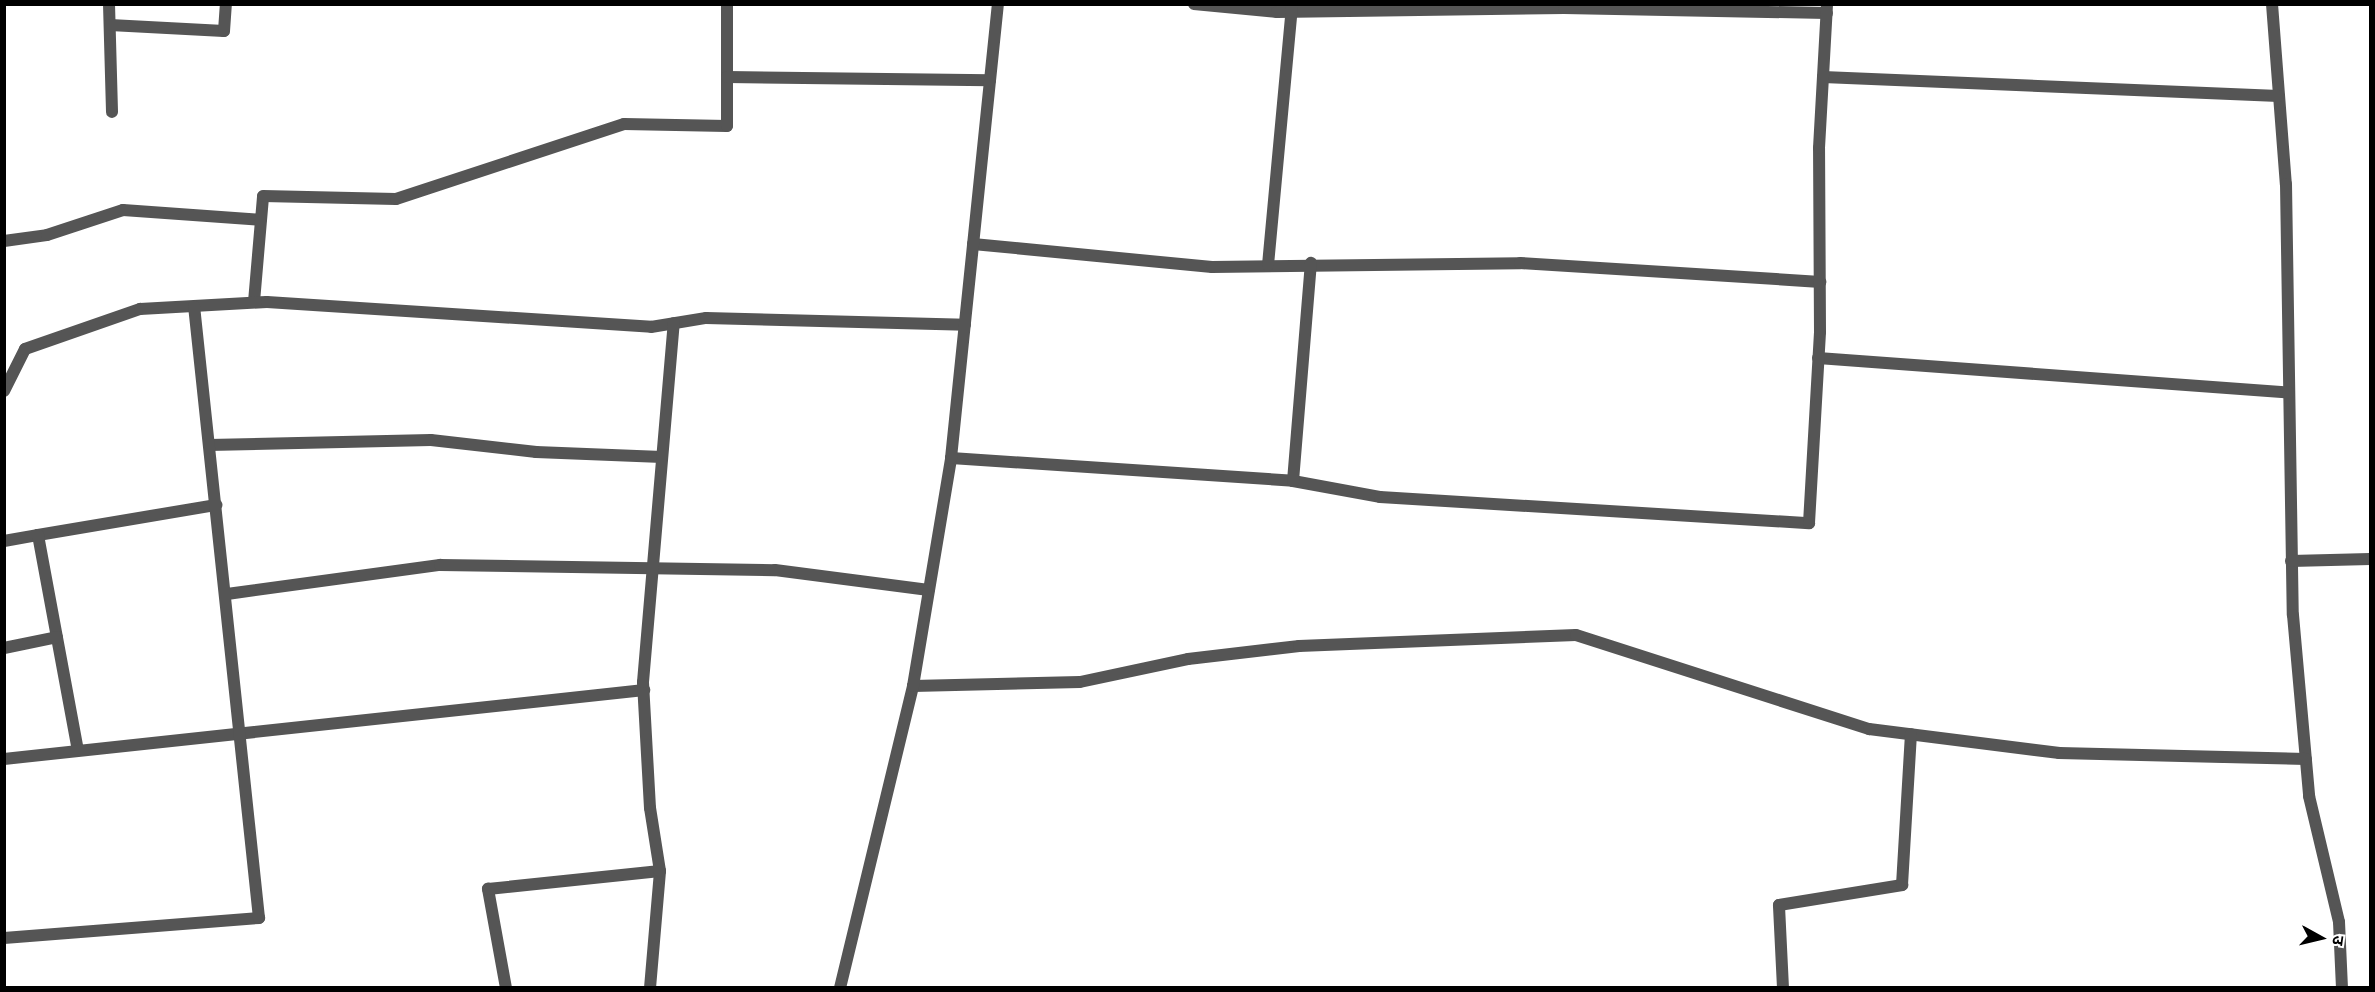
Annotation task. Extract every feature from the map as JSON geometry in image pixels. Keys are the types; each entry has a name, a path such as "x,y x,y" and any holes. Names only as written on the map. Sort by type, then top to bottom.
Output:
{"street":[{"path":"109,4 112,112"},
{"path":"110,25 224,31 226,4"},
{"path":"254,302 263,196 396,199 624,124 727,126 727,4"},
{"path":"840,987 913,686 951,458 999,4"},
{"path":"951,458 1293,481 1380,497 1809,523 1818,358 1823,76 1827,9 1292,8 1194,4"},
{"path":"2272,4 2286,195 2291,561 2309,796 2339,922 2342,987"},
{"path":"1268,265 1292,8"},
{"path":"1823,76 2279,96"},
{"path":"727,77 990,80"},
{"path":"4,241 47,235 123,210 261,219"},
{"path":"973,244 1212,267 1311,263 1520,263 1820,282"},
{"path":"1293,481 1311,263"},
{"path":"4,391 25,349 140,309 254,302 651,327 706,318 965,325"},
{"path":"4,938 259,918 238,731 227,594 194,306"},
{"path":"650,987 660,871 651,808 644,690 652,570 674,323"},
{"path":"1818,358 2289,393"},
{"path":"209,445 431,440 536,452 662,457"},
{"path":"4,541 216,505"},
{"path":"38,535 78,750"},
{"path":"2291,561 2370,559"},
{"path":"227,594 440,565 652,570 775,570 929,590"},
{"path":"913,686 1080,682 1188,659 1299,646 1576,635 1869,729 2059,753 2306,759"},
{"path":"4,648 57,637"},
{"path":"4,759 238,731 644,690"},
{"path":"1783,987 1779,905 1902,885 1911,734"},
{"path":"506,987 488,889 660,871"}]}
